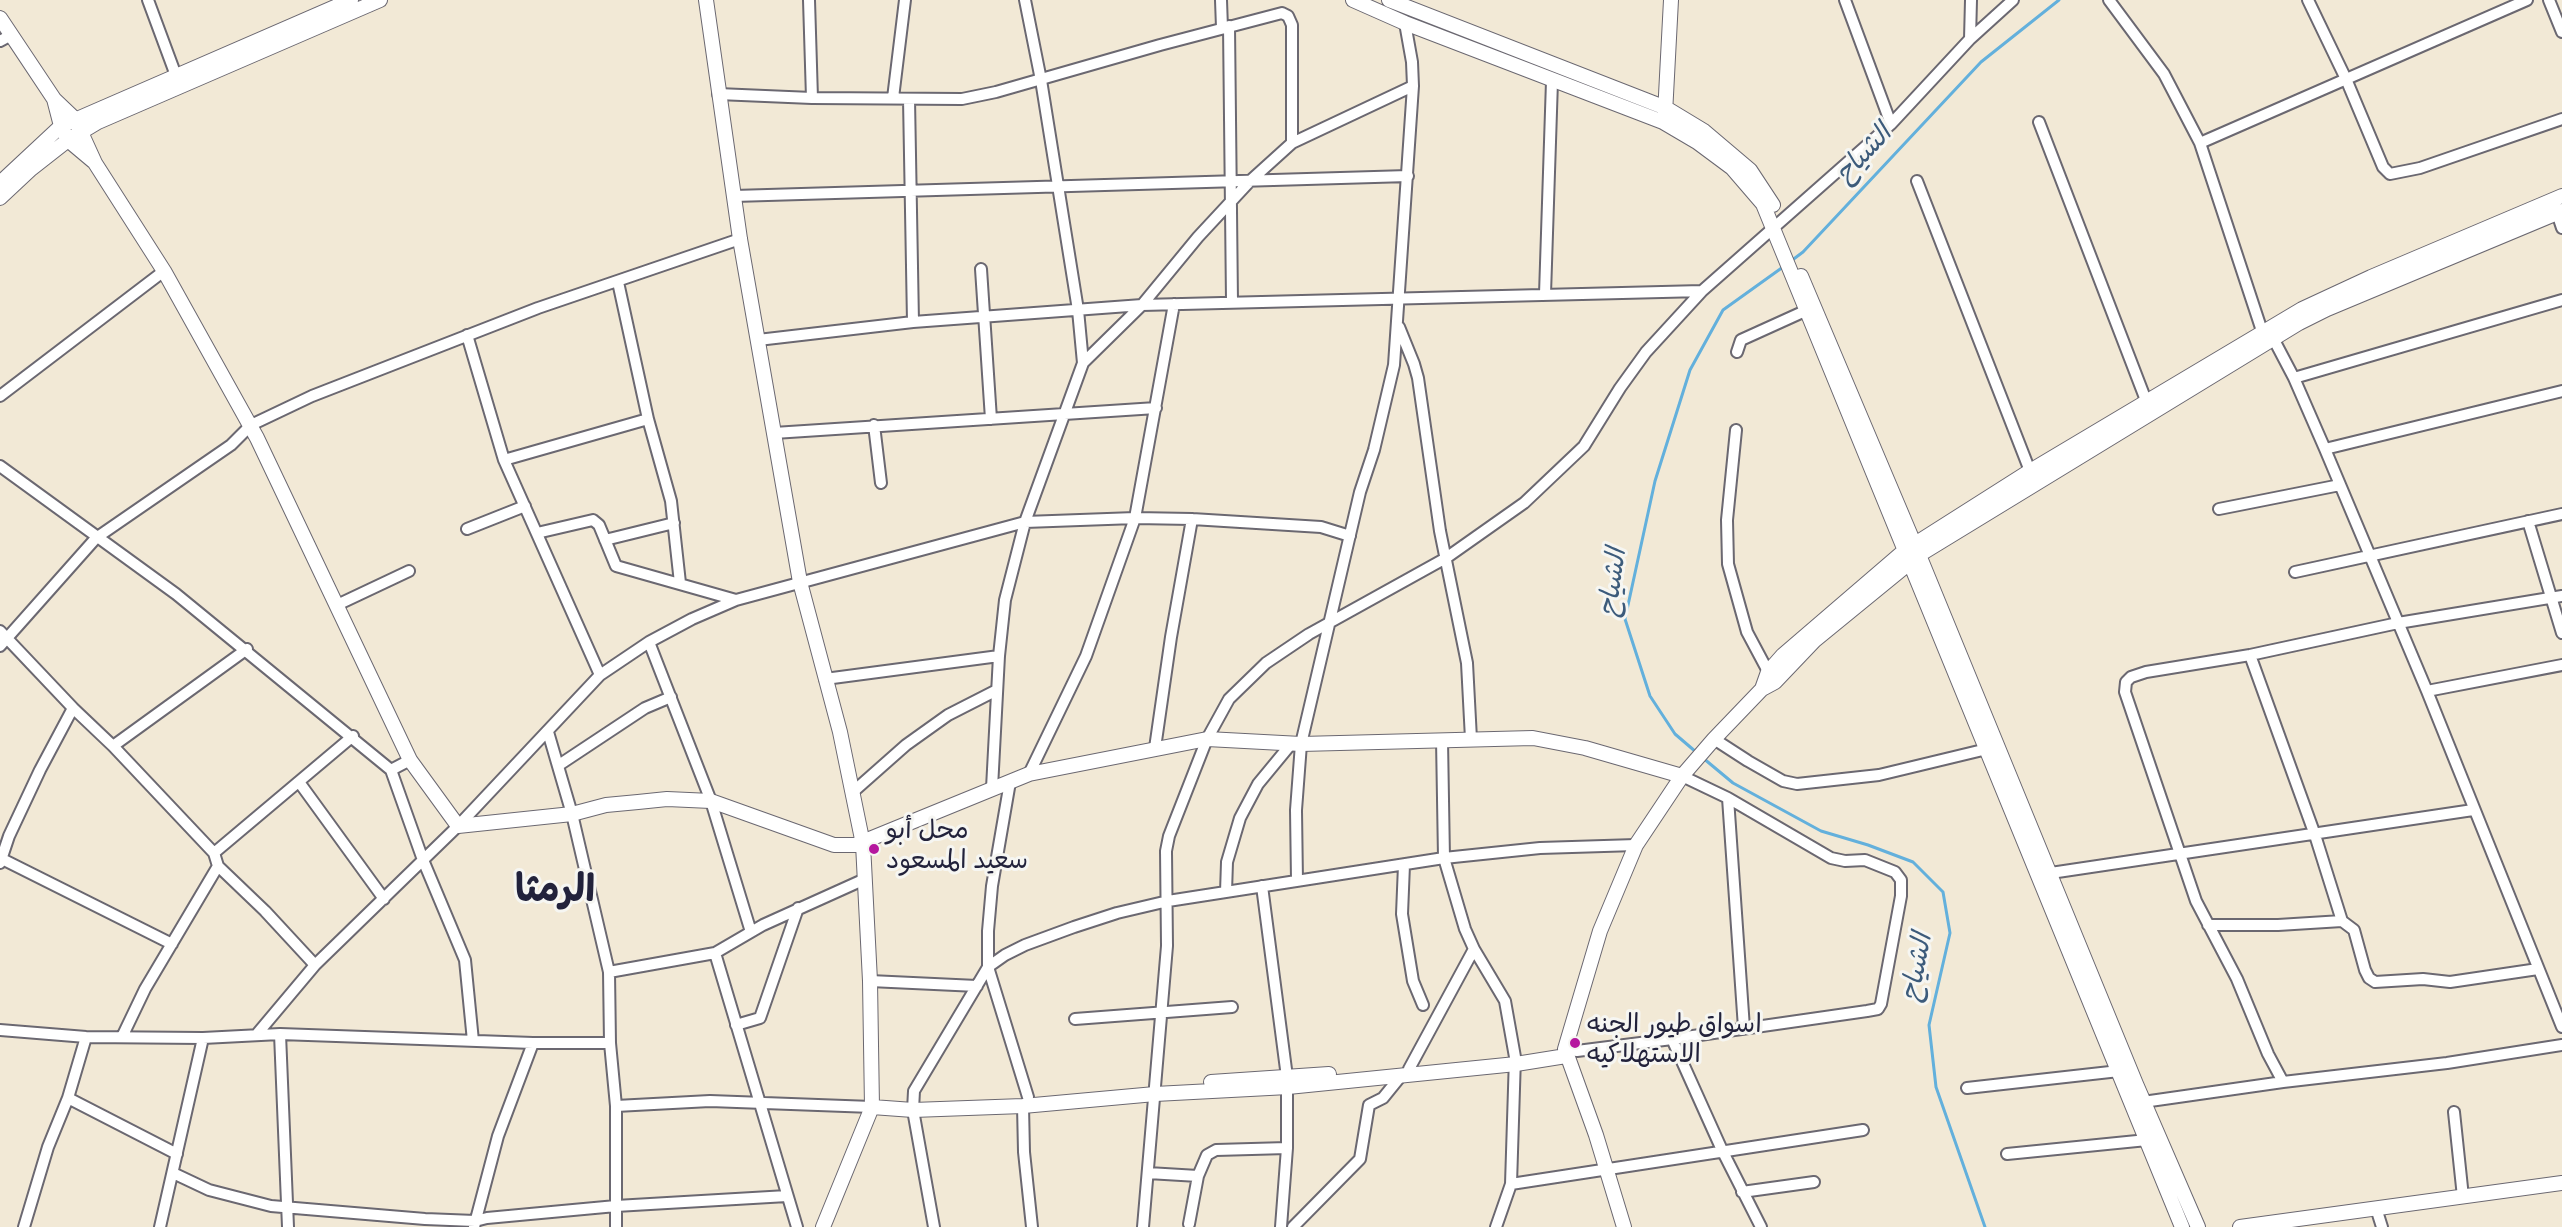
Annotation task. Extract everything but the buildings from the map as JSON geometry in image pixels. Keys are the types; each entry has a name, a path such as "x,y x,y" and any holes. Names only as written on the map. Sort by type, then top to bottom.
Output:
{"main road":[{"path":"178,82 351,0"},
{"path":"0,183 61,126 79,125 380,0"},
{"path":"706,0 740,239 800,582 840,732 863,843 870,981 872,1107 823,1227"},
{"path":"1353,0 1552,81 1664,115"},
{"path":"1389,0 1402,3 1664,115 1731,168 1763,204 1777,224 1794,271 2044,874 2119,1071 2182,1227"},
{"path":"1664,115 1671,0"},
{"path":"1402,3 1405,22"},
{"path":"0,18 5,38 54,99 79,125 95,163 164,271 250,425 410,760 458,826 572,814 606,806 668,799 711,801 834,844 863,843 1029,774 1207,739 1296,744 1524,737 1560,742 1686,772"},
{"path":"54,99 61,126 68,140 95,163"},
{"path":"0,198 31,169 68,140 79,125"},
{"path":"2426,260 2562,196"},
{"path":"1911,553 2267,335 2312,304 2559,212"},
{"path":"1794,271 1805,311 1911,553 1987,750 2044,874 2198,1227"},
{"path":"1624,1227 1570,1052 1600,931 1636,845 1686,772 1827,615 1911,553 2030,471 2267,335"},
{"path":"872,1107 1026,1102 1155,1090 1405,1073 1570,1052"},
{"path":"2240,1227 2562,1183"}],"street":[{"path":"148,0 178,82"},
{"path":"809,0 812,98"},
{"path":"893,98 905,0"},
{"path":"992,788 999,656 1005,600 1025,522 1083,363 1078,310 1041,80 1025,0"},
{"path":"1221,0 1226,27 1233,200 1232,302"},
{"path":"1845,0 1891,124"},
{"path":"1970,39 1971,0"},
{"path":"1143,1227 1161,1013 1168,901 1166,867 1169,837 1207,739 1229,699 1266,663 1330,621 1446,558 1524,503 1573,459 1584,446 1620,388 1646,352 1702,291 1891,124 1970,39 2013,0"},
{"path":"2109,0 2164,74 2200,142 2267,335 2294,378 2325,449 2368,556 2427,691 2562,1027"},
{"path":"2308,0 2346,79 2383,167 2390,174 2420,168 2562,119"},
{"path":"2200,142 2527,0"},
{"path":"2549,0 2562,32"},
{"path":"718,94 812,98 962,99 1041,80 1282,13 1290,19 1292,143"},
{"path":"1297,881 1296,744 1390,388 1398,325 1413,86 1412,62 1405,22"},
{"path":"1545,294 1552,81"},
{"path":"1083,363 1142,305 1198,237 1250,182 1292,143 1413,86"},
{"path":"909,99 913,322"},
{"path":"2039,122 2147,403"},
{"path":"734,196 1408,176"},
{"path":"1917,181 2030,471"},
{"path":"2559,212 2562,228"},
{"path":"315,965 265,910 218,866 214,853 113,746 2,638 96,538 231,445 250,425 312,396 538,308 740,239"},
{"path":"981,269 991,419"},
{"path":"0,396 164,271"},
{"path":"618,282 648,419 664,471 674,523 680,582"},
{"path":"758,340 913,322 1142,305 1702,291"},
{"path":"2294,378 2562,300"},
{"path":"1029,774 1086,656 1135,518 1174,304"},
{"path":"1737,352 1741,340 1805,311"},
{"path":"1398,325 1418,378 1440,531 1467,663 1471,739"},
{"path":"467,335 504,460 600,675"},
{"path":"2325,449 2562,391"},
{"path":"774,433 1156,408"},
{"path":"504,460 648,419"},
{"path":"874,425 881,483"},
{"path":"1736,430 1727,520 1728,564 1747,632 1771,677"},
{"path":"0,466 176,594 247,649 391,770 423,860 465,960 473,1041"},
{"path":"2219,508 2340,485"},
{"path":"467,530 525,506"},
{"path":"2295,572 2562,514"},
{"path":"257,1034 315,965 458,826 600,675 649,642 736,600 1025,522 1135,518 1192,519 1321,527 1350,536"},
{"path":"1155,748 1171,637 1192,519"},
{"path":"537,533 593,520 599,525 616,566 680,582 736,600"},
{"path":"2528,521 2562,633"},
{"path":"605,540 674,523"},
{"path":"337,605 409,571"},
{"path":"2283,1082 2268,1054 2247,1000 2196,902 2129,706 2125,692 2126,682 2131,677 2146,672 2250,655 2398,623 2562,596"},
{"path":"649,642 711,801 751,932"},
{"path":"113,746 247,649"},
{"path":"2250,655 2315,835 2342,921 2354,930 2369,978 2374,982 2423,978 2458,982 2538,969"},
{"path":"825,679 999,656"},
{"path":"2427,691 2562,665"},
{"path":"854,791 906,745 948,715 997,690"},
{"path":"559,765 645,708 671,698"},
{"path":"73,708 5,833 1,861 172,944"},
{"path":"548,732 572,814 609,972 610,1043 616,1106 616,1227"},
{"path":"214,853 352,736"},
{"path":"1442,740 1444,858 1458,908 1474,949 1505,1001 1516,1060 1511,1184 1496,1227"},
{"path":"1712,741 1783,780 1797,784 1879,775 1987,750"},
{"path":"1226,892 1227,862 1240,818 1258,784 1296,744"},
{"path":"391,770 410,760"},
{"path":"1570,1052 1878,1009 1881,1004 1902,886 1895,872 1865,860 1845,861 1831,858 1686,772"},
{"path":"299,782 384,899"},
{"path":"1010,782 991,895 988,967 1026,1102 1023,1152 1032,1227"},
{"path":"1728,798 1744,1028"},
{"path":"2044,874 2473,810"},
{"path":"934,1227 910,1107 914,1091 988,967 1024,945 1117,913 1168,901 1444,858 1540,848 1636,845"},
{"path":"1404,865 1402,914 1413,981 1423,1005"},
{"path":"122,1037 172,944 218,866"},
{"path":"609,972 715,953 798,908 865,879"},
{"path":"1262,886 1288,1082 1287,1148 1281,1227"},
{"path":"736,1025 760,1018 798,908"},
{"path":"2208,925 2278,925 2342,921"},
{"path":"1293,1227 1360,1159 1369,1105 1383,1098 1405,1073 1474,949"},
{"path":"715,953 797,1227"},
{"path":"870,981 977,986"},
{"path":"1075,1019 1232,1007"},
{"path":"0,1030 86,1037 203,1038 280,1034 533,1043 610,1043"},
{"path":"280,1034 288,1227"},
{"path":"24,1227 48,1147 69,1098 86,1037"},
{"path":"160,1227 203,1038"},
{"path":"1672,1039 1722,1150 1761,1227"},
{"path":"475,1224 498,1136 533,1043"},
{"path":"2144,1102 2283,1082 2447,1063 2562,1045"},
{"path":"1967,1088 2119,1071"},
{"path":"69,1098 177,1154"},
{"path":"616,1106 685,1101 872,1107"},
{"path":"2454,1112 2463,1197"},
{"path":"1511,1184 1863,1130"},
{"path":"2007,1154 2147,1140"},
{"path":"1189,1224 1198,1176 1207,1155 1216,1150 1287,1148"},
{"path":"173,1173 220,1193 287,1209 475,1224 488,1218 616,1206 787,1196"},
{"path":"1148,1173 1198,1176"},
{"path":"1742,1192 1814,1182"},
{"path":"2376,1208 2382,1227"}],"waterway":[{"name":"الشياح","path":"1791,261 1803,252 1981,62 2059,0"},
{"name":"الشياح","path":"1696,752 1675,734 1650,696 1625,619 1655,481 1690,370 1723,310 1783,267"},
{"name":"الشياح","path":"1703,758 1733,783 1821,831 1913,862 1943,892 1950,933 1929,1025 1936,1087 1985,1227"}],"place":[{"name":"محل أبو سعيد المسعود","path":"874,849"},
{"name":"اسواق طيور الجنه الاستهلاكيه","path":"1575,1043"}],"district":[{"name":"الرمثا","path":"555,895"}]}
